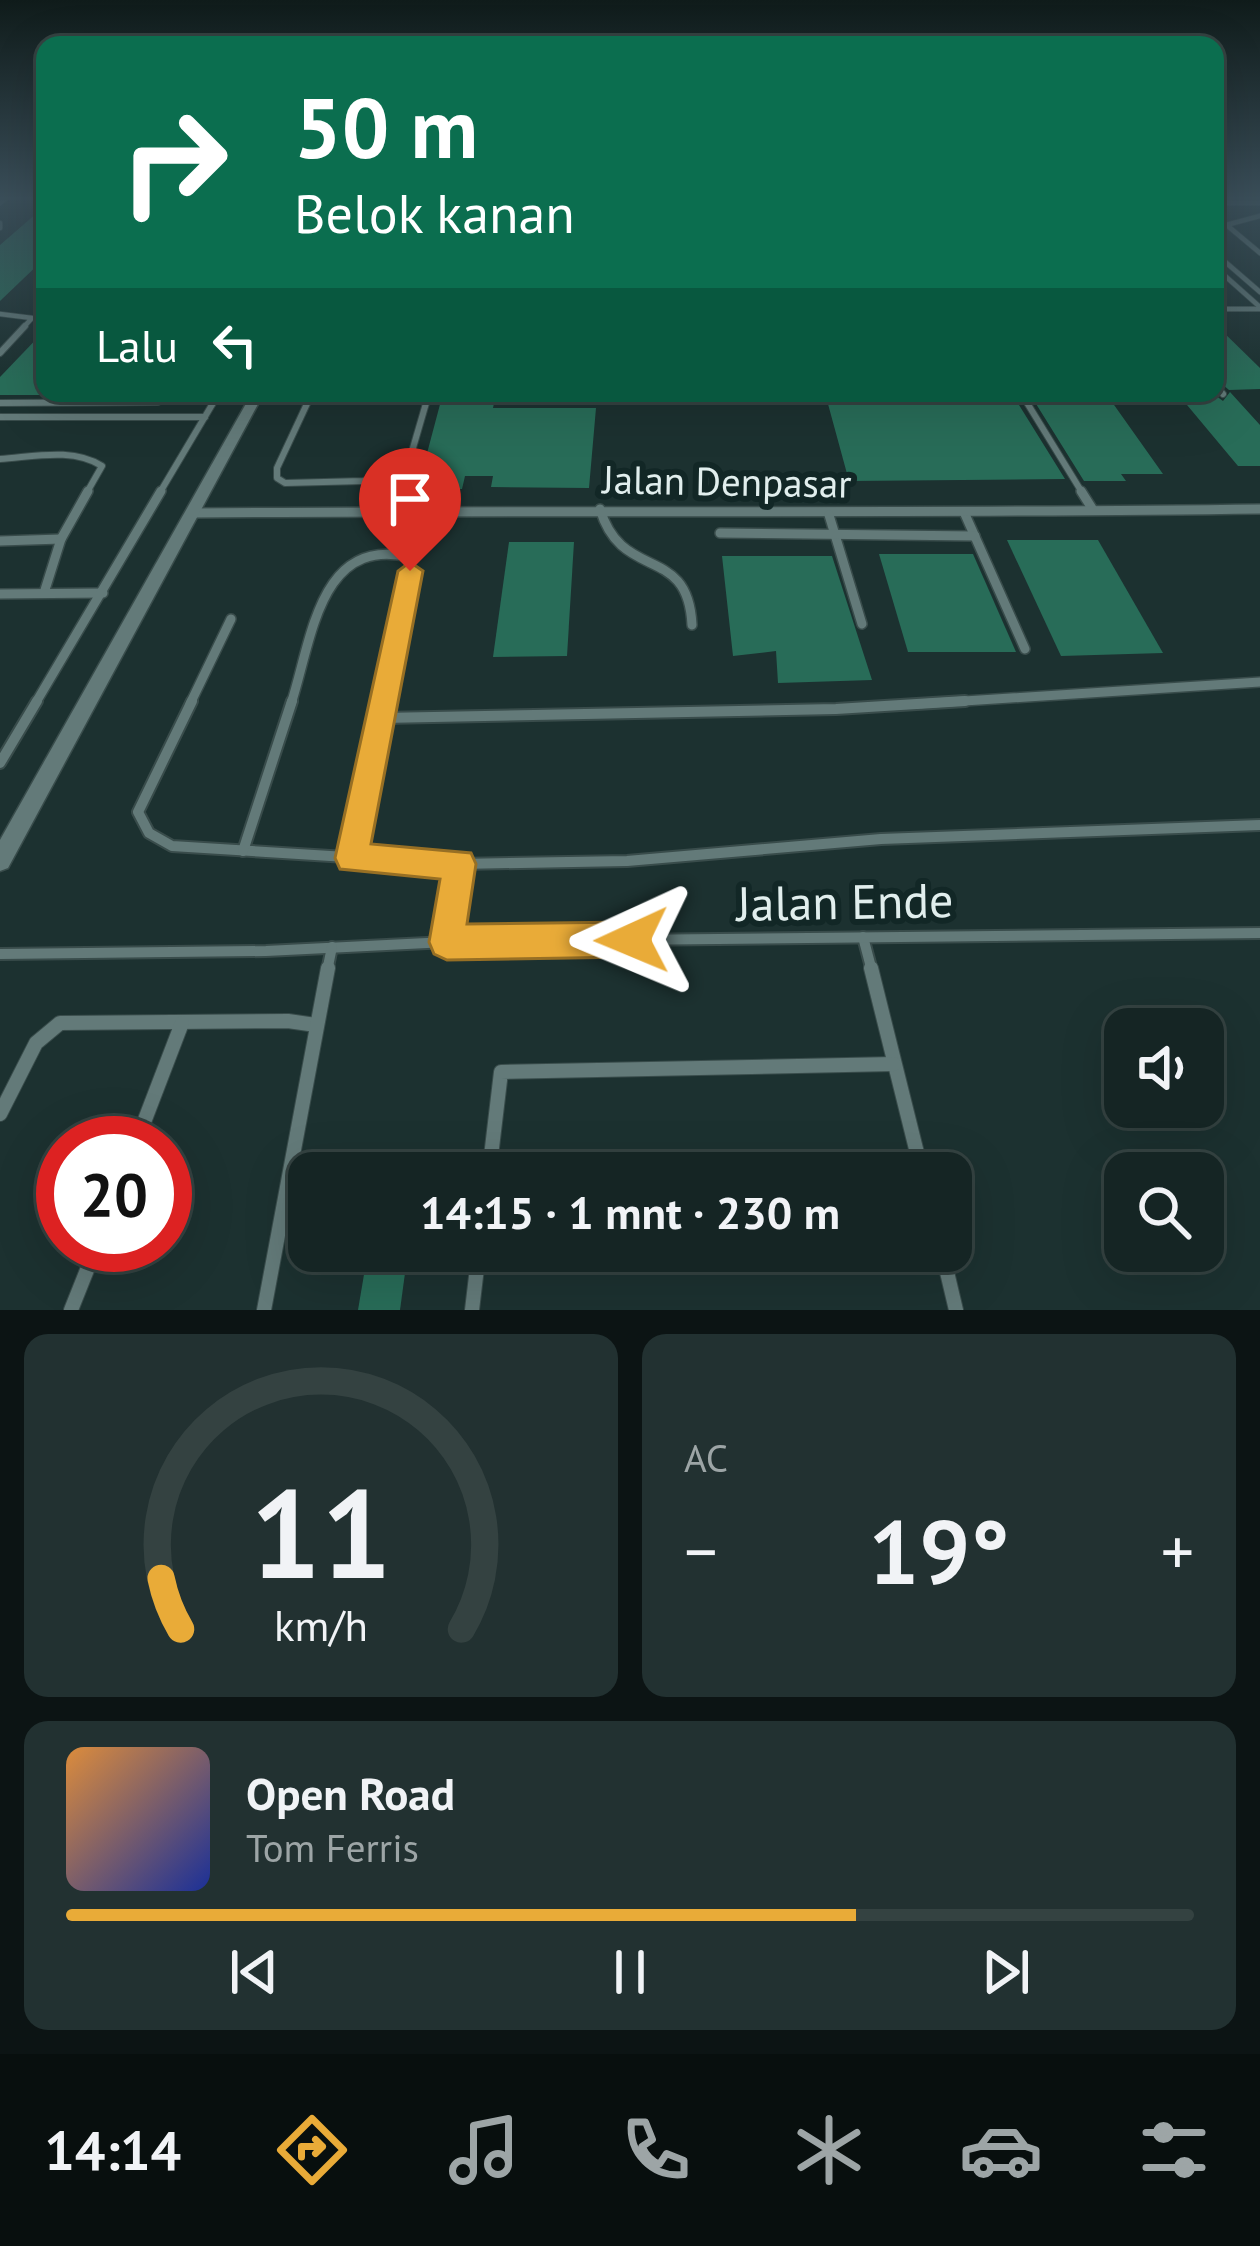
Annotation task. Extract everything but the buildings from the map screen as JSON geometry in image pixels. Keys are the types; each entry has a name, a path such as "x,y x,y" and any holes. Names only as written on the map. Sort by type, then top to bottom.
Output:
{"street":[{"path":"0,861 253,402"}],"lane":[{"path":"1224,261 1260,292"},
{"path":"1224,275 1260,308"},
{"path":"1224,309 1260,308"},
{"path":"0,314 32,318 0,353"},
{"path":"0,404 158,402"},
{"path":"0,763 214,402"},
{"path":"309,402 277,468 277,478 286,483 363,481 406,472 426,402"},
{"path":"1027,402 1093,510"},
{"path":"0,417 205,417"},
{"path":"0,459 76,457 94,459 102,466 61,539 44,593"},
{"path":"600,509 605,536 617,547 679,578 689,592 692,625"},
{"name":"Jalan Denpasar","path":"193,513 1260,509"},
{"path":"964,512 1025,649"},
{"path":"829,514 862,624"},
{"path":"719,533 975,536"},
{"path":"0,541 61,539"},
{"path":"243,851 332,579 353,557 392,552 409,557 410,571 352,858"},
{"path":"0,594 103,593"},
{"path":"231,619 138,812 149,833 172,846 460,864 626,861 857,840 1260,825"},
{"path":"382,718 836,710 1260,682"},
{"path":"447,942 460,864"},
{"name":"Jalan Ende","path":"0,954 447,942 1260,933"},
{"path":"862,937 917,1152"},
{"path":"264,1310 332,947"},
{"path":"0,1114 43,1033 60,1023 287,1021 316,1025"},
{"path":"146,1116 182,1023"},
{"path":"491,1152 501,1072 895,1064"},
{"path":"71,1310 87,1272"},
{"path":"472,1310 477,1272"},
{"path":"946,1272 956,1310"}],"route":[{"path":"410,571 352,858 460,864 447,942 632,940"}]}
